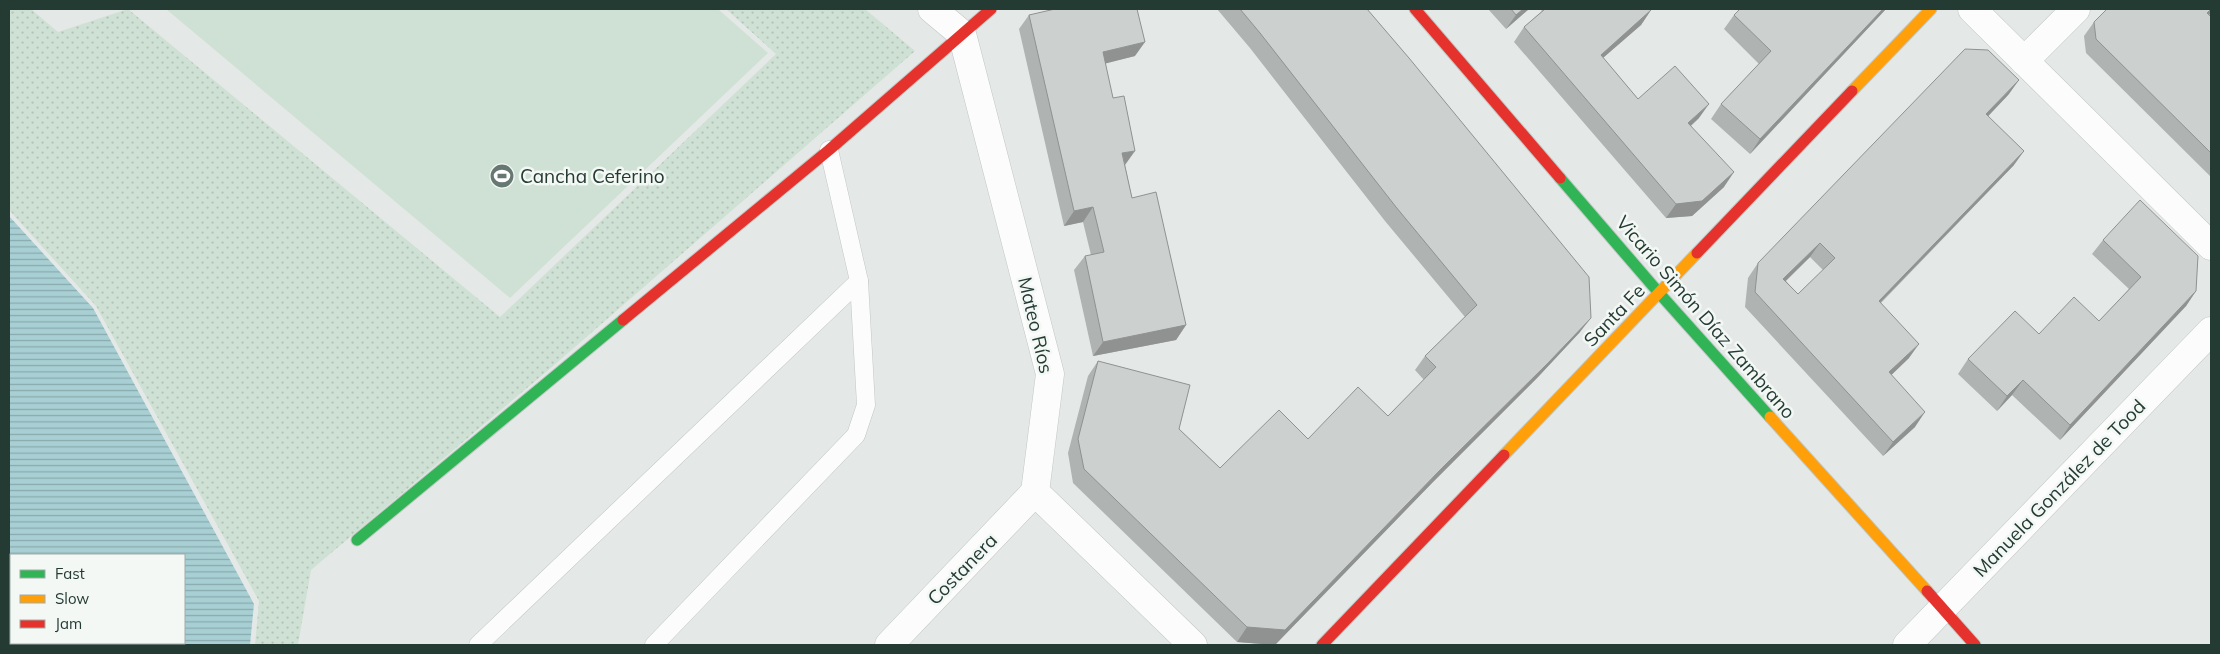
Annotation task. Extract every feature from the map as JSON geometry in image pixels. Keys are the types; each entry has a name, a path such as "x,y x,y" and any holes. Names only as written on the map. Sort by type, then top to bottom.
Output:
{"street":[{"path":"932,9 962,34"},
{"path":"357,540 829,150 991,9"},
{"name":"Vicario Simón Díaz Zambrano","path":"1415,9 1659,293 1975,645"},
{"name":"Santa Fe","path":"1322,645 1931,9"},
{"path":"1972,9 2211,246"},
{"path":"2024,61 2076,9"},
{"name":"Mateo Ríos","path":"962,34 1050,374 1035,492"},
{"name":"Manuela González de Tood","path":"1907,645 2211,331"},
{"path":"1035,492 1193,645"},
{"name":"Costanera","path":"889,645 1035,492"}],"lane":[{"path":"654,645 856,435 866,405 859,282 829,150"},
{"path":"478,645 859,282"}],"green space":[{"path":"9,9 31,9 58,32 128,9 500,317 776,54 726,9 865,9 915,51 552,367 311,570 298,645 255,645 259,601 96,306 9,210"},
{"name":"Cancha Ceferino","path":"166,9 718,9 768,53 510,298"}],"water":[{"path":"9,216 93,308 254,604 250,645 9,645"}],"building":[{"path":"1055,9 1137,9 1145,42 1103,52 1113,98 1124,96 1135,151 1122,153 1132,198 1156,192 1186,325 1103,342 1085,256 1104,252 1093,207 1074,211 1029,15"},
{"path":"1240,9 1367,9 1589,277 1591,318 1285,630 1247,627 1084,469 1078,439 1098,361 1190,385 1179,429 1220,468 1279,410 1308,439 1358,387 1388,416 1436,367 1425,356 1477,305 1396,207"},
{"path":"1511,9 1523,9 1516,15"},
{"path":"1545,9 1650,9 1601,55 1638,99 1675,66 1709,104 1688,123 1734,172 1702,201 1676,204 1524,27"},
{"path":"1740,9 1883,9 1760,139 1721,104 1771,51 1734,15"},
{"path":"2107,9 2211,9 2207,13 2211,17 2211,153 2096,39 2094,22"},
{"path":"1965,49 1988,50 2019,80 1986,114 2024,151 1879,301 1919,344 1889,372 1925,412 1893,442 1755,292 1758,263","holes":["1820,243 1835,258 1798,294 1783,279"]},
{"path":"2140,200 2198,256 2196,291 2070,425 2023,380 2007,396 1968,359 2015,311 2039,334 2074,297 2099,321 2141,277 2103,240"}],"traffic: fast":[{"path":"1560,178 1659,293 1770,417"},
{"path":"357,540 623,320"}],"traffic: slow":[{"path":"1852,91 1931,9"},
{"path":"1504,455 1697,253"},
{"path":"1770,417 1927,591"}],"traffic: jam":[{"path":"623,320 829,150 991,9"},
{"path":"1415,9 1560,178"},
{"path":"1697,253 1852,91"},
{"path":"1322,645 1504,455"},
{"path":"1927,591 1975,645"}],"place":[{"name":"Cancha Ceferino","path":"502,176"}]}
